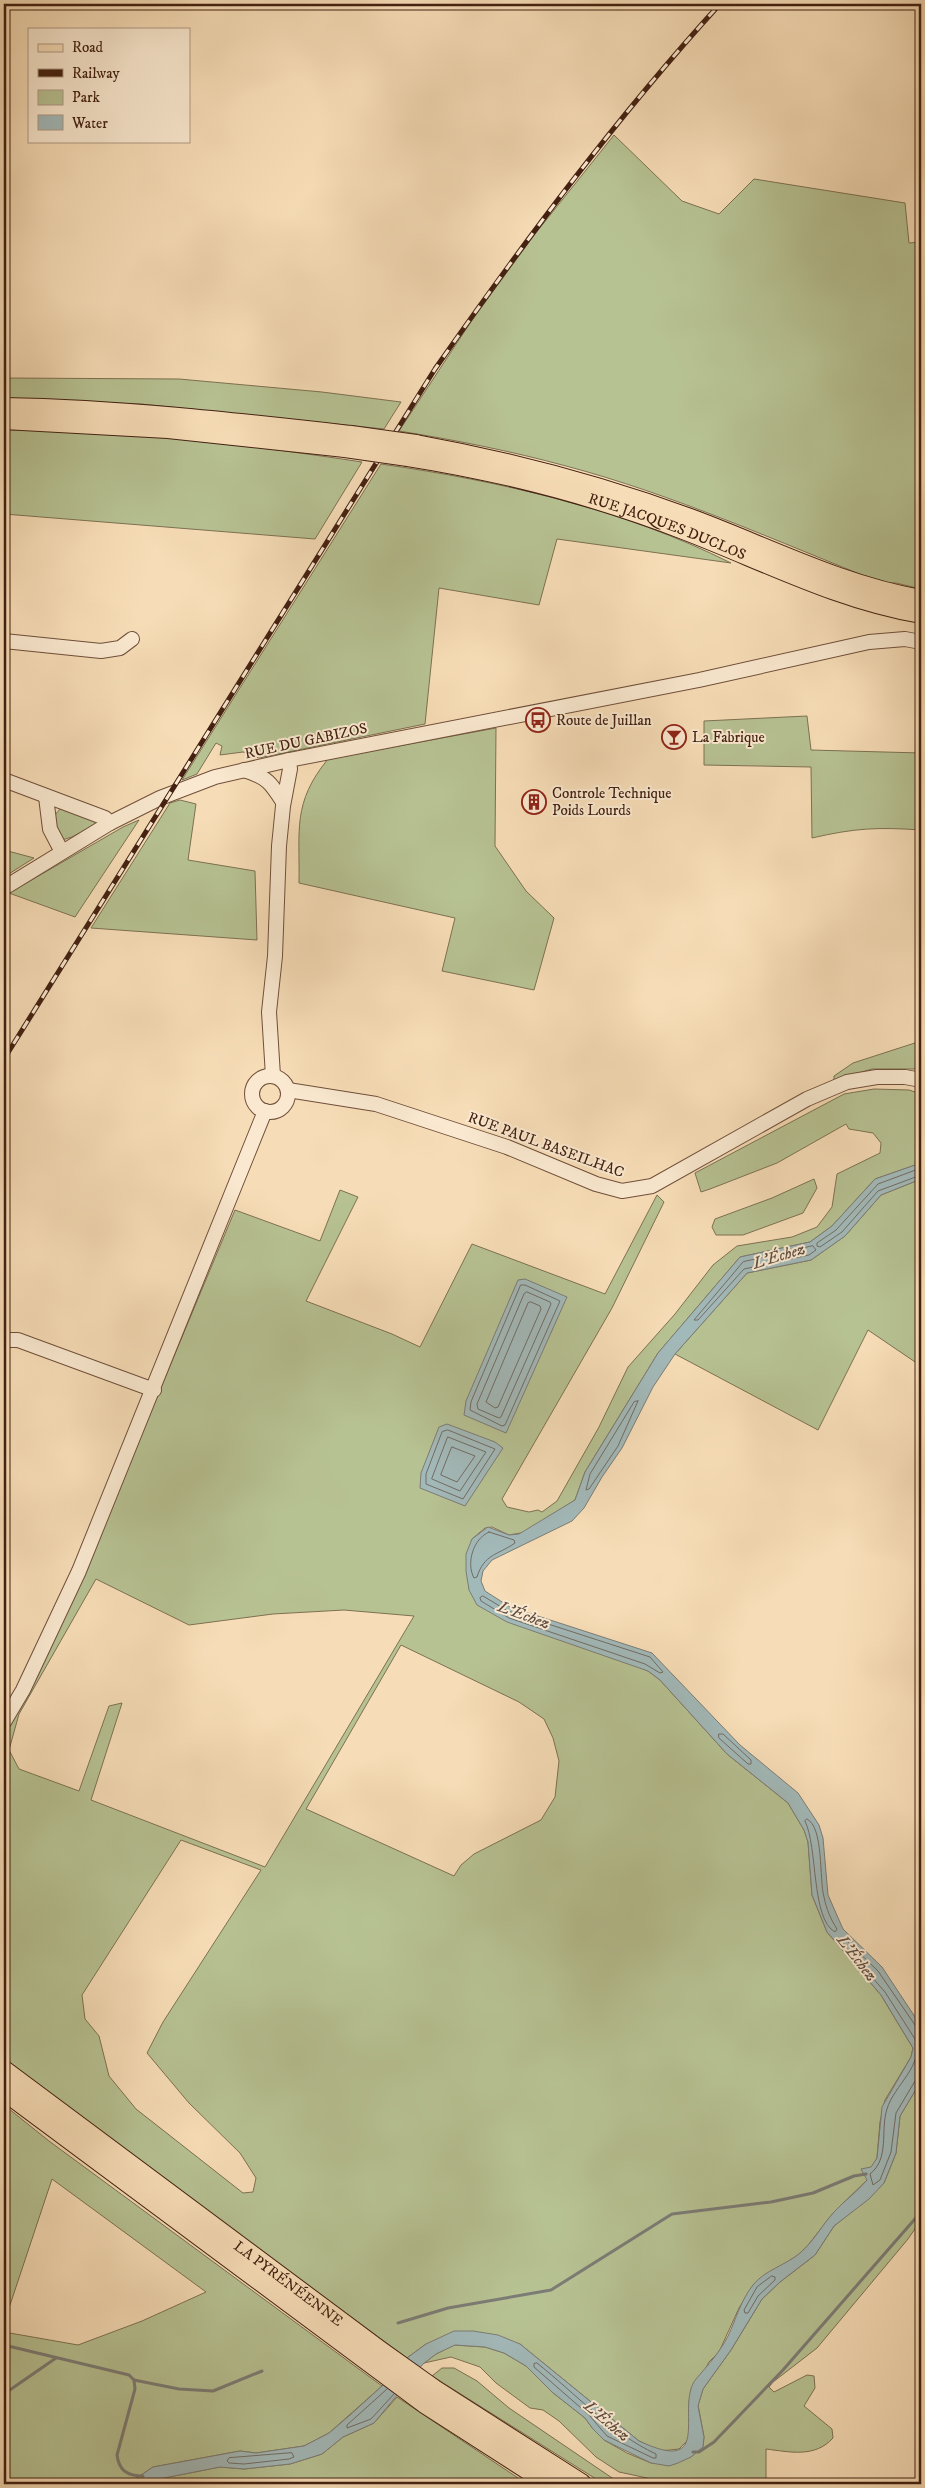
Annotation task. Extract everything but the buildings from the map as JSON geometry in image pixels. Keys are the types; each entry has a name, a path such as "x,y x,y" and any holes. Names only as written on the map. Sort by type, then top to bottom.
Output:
{"highway":[{"name":"LA PYRÉNÉENNE","path":"4,2071 375,2357"},
{"name":"LA PYRÉNÉENNE","path":"4,2090 551,2484"},
{"name":"LA PYRÉNÉENNE","path":"430,2397 581,2484"}],"main road":[{"path":"4,407 84,409 174,416 412,451"},
{"path":"4,420 348,442"},
{"name":"RUE JACQUES DUCLOS","path":"412,451 521,466 615,492 690,518 854,582 898,595 921,599"},
{"name":"RUE JACQUES DUCLOS","path":"412,451 622,508 856,599 921,614"}],"street":[{"path":"4,641 101,651 120,648 132,639"},
{"name":"RUE DU GABIZOS","path":"4,888 110,823 160,798 215,777 289,760 639,691 869,642 905,639 921,642"},
{"path":"273,1076 269,1012 275,956 279,846 290,770 289,760"},
{"path":"244,770 261,775 271,783 284,802"},
{"path":"4,780 105,818 110,823"},
{"path":"46,797 50,829 62,852"},
{"path":"273,1076 280,1079 288,1090 288,1097 280,1108 265,1111 255,1104 252,1090 260,1079 273,1076"},
{"name":"RUE PAUL BASEILHAC","path":"288,1090 376,1104 502,1146 596,1184 622,1191 652,1186 807,1099 847,1082 877,1077 905,1077 921,1080"},
{"path":"4,1722 23,1690 79,1571 154,1390 265,1111"},
{"path":"4,1340 18,1340 154,1390"}],"green space":[{"path":"614,135 682,201 719,214 754,179 905,203 909,243 921,242 921,589 896,583 882,583 725,520 606,477 504,451 399,431 472,320 535,234"},
{"path":"4,378 179,379 322,392 401,402 384,429 141,404 4,399"},
{"path":"4,430 139,435 273,449 362,462 315,539 4,514"},
{"path":"381,464 471,479 604,512 690,544 731,563 557,539 539,605 439,588 425,724 259,758 243,752 220,755 222,746 216,743 197,774 182,780"},
{"path":"807,716 811,750 921,753 921,830 866,829 812,838 811,767 704,765 704,721"},
{"path":"496,728 495,846 526,891 554,918 534,990 442,971 455,918 299,883 299,832 303,804 308,789 328,759"},
{"path":"180,800 196,804 188,860 255,871 257,940 91,928 170,803"},
{"path":"62,808 97,821 96,824 72,837 62,840 56,827 55,815"},
{"path":"139,820 75,917 9,893 123,827"},
{"path":"4,850 34,858 4,877"},
{"path":"921,1041 921,1069 872,1069 834,1080 834,1076 853,1063"},
{"path":"874,1089 909,1090 921,1094 921,1163 875,1179 832,1226 810,1242 740,1257 658,1353 585,1472 575,1500 526,1532 509,1535 492,1527 485,1528 472,1539 469,1589 648,1671 660,1680 727,1754 788,1803 804,1830 808,1842 812,1895 827,1932 881,1995 913,2048 911,2057 885,2100 880,2122 877,2158 867,2180 834,2212 798,2255 754,2284 739,2308 719,2352 709,2362 689,2401 690,2432 687,2441 679,2449 660,2451 639,2441 520,2344 426,2344 407,2358 4,2061 4,1734 25,1698 84,1572 235,1210 320,1241 340,1190 358,1197 306,1301 392,1334 420,1347 472,1244 605,1294 657,1195 664,1202 612,1308 502,1499 507,1507 529,1512 538,1510 542,1512 557,1501 599,1427 628,1367 675,1314 713,1265 737,1246 792,1237 817,1227 832,1207 837,1174 880,1153 881,1143 873,1133 849,1129 846,1124 777,1163 701,1192 695,1173 844,1094","holes":["96,1579 189,1625 273,1614 344,1610 414,1616 265,1867 91,1800 122,1703 109,1706 79,1791 19,1769 9,1750 19,1714","401,1645 519,1702 544,1719 553,1738 559,1761 555,1797 541,1820 474,1854 461,1865 454,1876 306,1809","181,1840 261,1870 163,2022 147,2053 189,2103 240,2153 256,2178 253,2192 243,2193 136,2109 109,2076 99,2036 85,2019 82,1995"]},
{"path":"814,1179 817,1188 803,1213 743,1235 716,1235 712,1227 715,1219 772,1198"},
{"path":"921,1179 921,1366 868,1330 818,1430 675,1354 747,1273 811,1260 845,1236 881,1195"},
{"path":"921,2081 921,2220 908,2239 817,2348 769,2387 774,2392 807,2375 814,2376 815,2388 804,2406 832,2429 833,2438 818,2449 810,2451 793,2452 766,2449 766,2484 660,2484 661,2481 619,2472 596,2457 559,2421 543,2410 530,2408 496,2383 480,2367 451,2357 424,2363 436,2354 454,2345 485,2347 504,2353 526,2366 552,2392 585,2418 604,2440 627,2453 651,2463 691,2457 703,2446 704,2437 698,2405 703,2389 731,2350 762,2299 780,2282 815,2255 834,2226 884,2183 896,2153 900,2116"},
{"path":"4,2105 49,2141 382,2386 329,2433 304,2446 256,2453 240,2451 153,2467 128,2484 4,2484 4,2332 78,2345 142,2321 206,2292 52,2179 4,2323"},
{"path":"442,2368 454,2368 477,2381 509,2408 621,2484 604,2484 432,2376"},
{"path":"397,2397 527,2484 149,2484 164,2478 220,2467 244,2469 290,2464 322,2454 343,2437 374,2423"}],"water":[{"name":"L'Échez","path":"921,1163 921,1179 881,1195 845,1236 811,1260 747,1273 675,1354 653,1387 622,1448 584,1508 572,1521 492,1560 483,1571 481,1581 485,1591 510,1607 652,1653 740,1745 798,1793 819,1825 823,1838 828,1895 843,1929 882,1967 921,2026 921,2081 900,2116 896,2153 884,2183 869,2199 834,2226 815,2255 780,2282 762,2299 731,2350 703,2389 698,2406 704,2437 703,2447 691,2457 678,2463 669,2466 651,2463 604,2440 585,2418 552,2392 526,2366 504,2353 485,2347 455,2345 436,2354 423,2364 374,2423 343,2437 322,2454 290,2464 244,2469 220,2467 164,2478 149,2484 128,2484 153,2467 240,2451 256,2453 304,2446 329,2433 349,2416 382,2386 407,2358 426,2344 454,2331 473,2331 498,2335 520,2344 639,2441 663,2450 677,2450 685,2444 688,2434 690,2391 696,2379 725,2342 742,2303 753,2285 763,2275 794,2257 805,2248 834,2212 867,2180 861,2169 871,2167 877,2158 882,2107 911,2057 913,2048 881,1995 827,1932 812,1895 808,1842 804,1830 788,1803 727,1754 660,1680 648,1671 507,1622 477,1605 469,1590 466,1554 472,1539 488,1527 509,1535 519,1534 575,1500 585,1472 658,1353 740,1257 810,1242 832,1226 875,1179"},
{"path":"525,1279 567,1297 506,1433 464,1415 466,1401 518,1280"},
{"path":"447,1424 495,1442 503,1448 465,1506 420,1488 421,1473 439,1427"}],"waterway":[{"path":"398,2323 448,2308 551,2290 672,2214 771,2202 813,2193 854,2176 866,2174"},
{"path":"693,2452 699,2452 714,2442 783,2370 921,2212"},
{"path":"4,2345 129,2375 134,2380 135,2389 117,2455 120,2465 125,2472 143,2476"},
{"path":"4,2394 56,2358"},
{"path":"134,2380 179,2389 213,2391 262,2371"}],"railway":[{"path":"4,1059 435,369 502,274 572,182 644,91 720,4"}],"place":[{"name":"Route de Juillan","path":"538,720"},
{"name":"La Fabrique","path":"674,737"},
{"name":"Controle Technique Poids Lourds","path":"534,802"}]}
